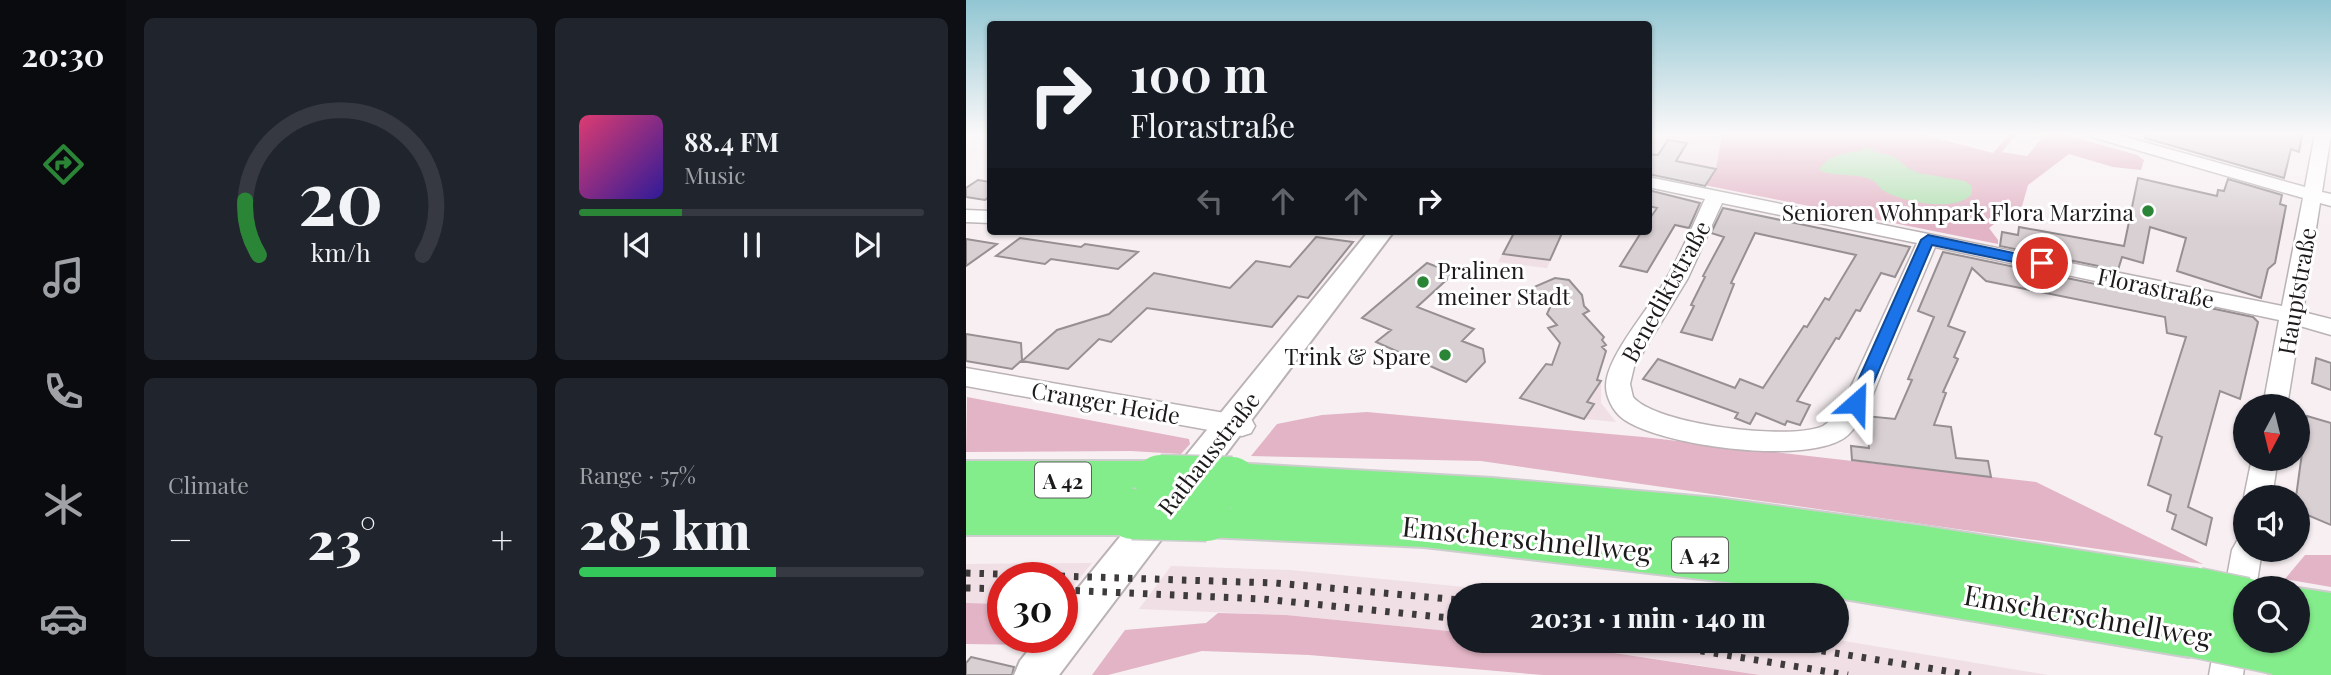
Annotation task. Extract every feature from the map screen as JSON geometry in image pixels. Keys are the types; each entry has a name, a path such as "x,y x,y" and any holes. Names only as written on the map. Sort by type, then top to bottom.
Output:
{"highway":[{"name":"Emscherschnellweg","path":"966,480 1146,497 1219,499 1424,526 1730,559 1901,583 2210,609 2233,616"},
{"name":"Emscherschnellweg","path":"966,514 1146,497"},
{"name":"Emscherschnellweg","path":"2310,625 2331,619"},
{"name":"Emscherschnellweg","path":"2310,646 2331,660"}],"street":[{"path":"2210,166 2322,197"},
{"name":"Hauptstraße","path":"2277,394 2322,197 2320,166"},
{"name":"Florastraße","path":"1652,183 2293,316 2331,327"},
{"name":"Benediktstraße","path":"1717,196 1678,278 1622,366 1618,377 1617,387 1621,400 1629,412 1657,426 1790,442 1827,435 1840,427 1856,403 1928,240"},
{"path":"966,216 987,217"},
{"name":"Rathausstraße","path":"1055,675 1379,235"},
{"name":"Rathausstraße","path":"1034,675 1395,235"},
{"name":"Cranger Heide","path":"966,377 1238,425"},
{"path":"2226,675 2246,562"}],"shaded area":[{"path":"1652,166 1717,166 1709,180 1652,174"},
{"path":"1717,166 2054,166 2028,185 2019,217 2007,214 1989,228 1998,244 1704,185"},
{"path":"1822,166 1905,166 1919,173 1965,181 1972,186 1972,194 1954,203 1916,202 1884,191 1874,181 1866,178 1819,170"},
{"path":"2108,166 2142,166 2141,170"},
{"path":"1513,235 1561,235 1547,268 1498,262"},
{"path":"1547,363 1601,381 1601,403 1616,422 1576,418 1520,398"},
{"path":"967,397 1189,439 1190,444 1181,454 1131,451 966,452"},
{"path":"1367,412 1643,437 2036,482 2203,564 1481,461 1251,456 1277,424 1322,415"},
{"path":"2310,555 2331,555 2331,587 2310,583 2310,576 2288,576 2299,562 2310,562"},
{"path":"1078,563 1092,563 1078,580"},
{"path":"966,564 987,564 987,604 966,603"},
{"path":"1171,566 1290,570 1447,585 1447,631 1286,615 1139,609"},
{"path":"966,603 987,604 987,644 966,644"},
{"path":"1218,613 1286,615 1447,631 1447,653 1614,653 1759,675 1543,675 1309,655 1202,651 1108,675 1092,675 1125,630 1206,623"},
{"path":"1849,642 2048,675 1746,675 1612,653 1849,653"}],"building":[{"path":"1652,166 1698,166 1716,169 1705,186 1652,175"},
{"path":"2241,166 2287,166 2284,178"},
{"path":"2138,178 2217,196 2218,190 2224,191 2228,179 2282,195 2280,204 2286,206 2275,263 2268,269 2261,298 2177,271 2186,238 2150,227 2143,263 2122,257 2118,270 2000,246 2002,232 2018,235 2019,227 2124,246"},
{"path":"978,180 987,182 987,198 966,197 966,188"},
{"path":"1652,191 1700,203 1689,228 1675,225 1647,272 1620,266 1639,235 1652,235 1652,215 1657,208 1652,207"},
{"path":"1723,208 1910,247 1895,277 1881,273 1860,311 1856,310 1839,339 1836,338 1797,401 1810,405 1800,425 1787,421 1785,425 1756,413 1750,424 1735,418 1738,413 1643,379 1658,359 1735,388 1740,379 1763,388 1825,298 1829,300 1856,255 1755,233 1731,283 1734,284 1712,340 1681,332 1694,306 1691,305 1705,277 1703,276 1724,237 1711,233"},
{"path":"1513,235 1561,235 1550,260 1503,254"},
{"path":"1316,237 1353,242 1308,298 1298,296 1272,327 1147,308 1111,342 1099,339 1068,369 1022,361 1057,330 1109,314 1154,273 1230,288 1256,261 1290,267"},
{"path":"1020,238 1138,252 1118,269 1051,259 1045,264 996,256"},
{"path":"966,239 997,244 966,266"},
{"path":"1943,252 2253,317 2258,322 2241,394 2233,394 2233,396 2220,391 2188,507 2212,518 2206,545 2172,529 2176,515 2167,511 2171,495 2148,485 2162,437 2155,434 2186,337 2167,333 2165,317 1986,281 1972,268 1948,326 1965,332 1954,357 1958,359 1943,392 1946,393 1934,425 1951,427 1956,458 1988,461 1991,477 1852,460 1851,446 1869,448 1866,416 1895,419 1912,380 1908,379 1934,317 1918,311"},
{"path":"1427,263 1454,273 1417,307 1474,329 1462,341 1483,349 1485,362 1466,382 1376,342 1391,330 1362,318"},
{"path":"1555,278 1569,280 1582,295 1584,306 1589,311 1583,314 1604,337 1602,340 1606,345 1602,347 1606,351 1597,380 1601,381 1587,402 1594,404 1584,419 1520,398 1546,364 1552,365 1560,343 1548,328 1557,325 1547,314 1552,303 1536,300 1527,290"},
{"path":"966,334 1021,343 1022,360 1012,369 966,361"},
{"path":"2316,358 2331,363 2331,390 2312,383"},
{"path":"2310,417 2331,423 2331,525 2310,516 2310,485 2298,485 2300,471 2310,471"},
{"path":"971,657 1014,667 1012,675 966,675 966,663"}],"railway":[{"path":"966,573 1275,583 1447,599"},
{"path":"966,588 987,589"},
{"path":"1078,591 1263,599 1447,618"},
{"path":"1713,653 1848,675"},
{"path":"1835,653 1971,675"}],"place":[{"name":"Senioren Wohnpark Flora Marzina","path":"2148,211"},
{"name":"Pralinen meiner Stadt","path":"1423,282"},
{"name":"Trink & Spare","path":"1445,355"}],"route":[{"path":"1856,403 1928,240 2042,263"}]}
